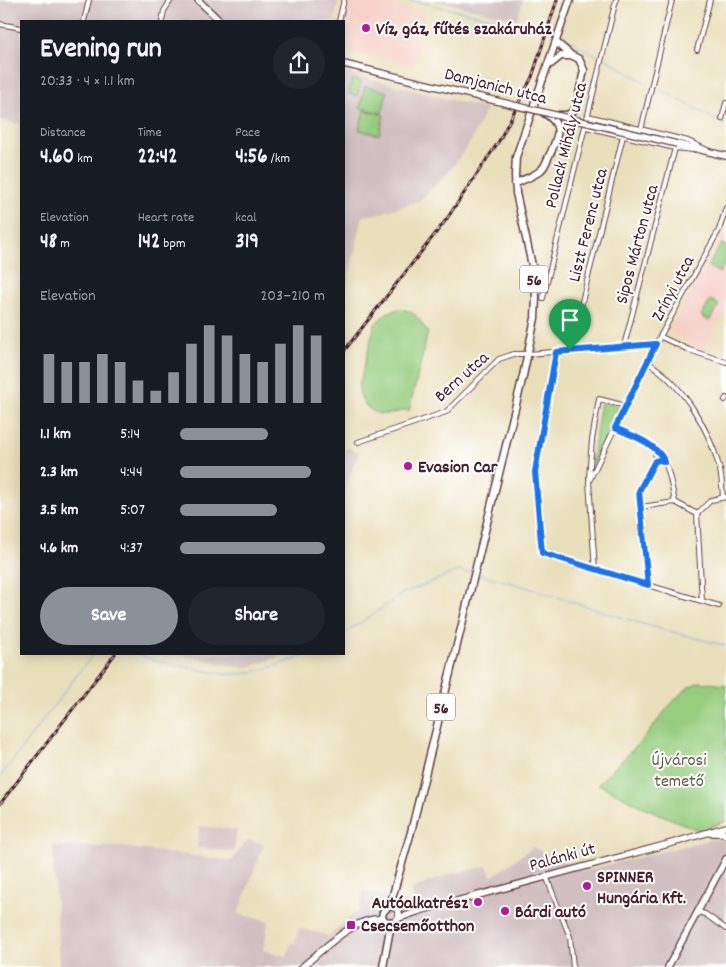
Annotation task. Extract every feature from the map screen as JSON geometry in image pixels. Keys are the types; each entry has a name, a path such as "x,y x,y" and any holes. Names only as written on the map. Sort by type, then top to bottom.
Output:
{"main road":[{"name":"Pollack Mihály utca","path":"394,908 395,887 411,832 523,376 535,318 536,290 515,184 515,166 518,147 548,69 570,0"},
{"path":"544,113 565,116 573,112 578,105 584,77 581,62 557,43"},
{"path":"548,69 558,58 564,55 573,56"},
{"path":"515,184 539,172 556,141 558,134 557,126 550,116 544,113"},
{"path":"515,166 522,173 532,174"},
{"name":"56","path":"389,919 394,908"},
{"name":"56","path":"383,967 389,919 394,908"}],"street":[{"path":"84,20 89,0"},
{"path":"162,20 164,11 171,0"},
{"path":"198,0 219,20"},
{"path":"339,20 344,0"},
{"name":"Pollack Mihály utca","path":"543,298 616,0"},
{"path":"641,130 672,0"},
{"path":"697,50 710,0"},
{"path":"0,24 20,28"},
{"name":"Damjanich utca","path":"345,64 676,146"},
{"path":"722,119 726,103"},
{"name":"Damjanich utca","path":"588,116 688,141 711,152"},
{"name":"Damjanich utca","path":"586,127 623,136 700,149 726,156"},
{"name":"Liszt Ferenc utca","path":"570,350 623,136"},
{"name":"Sipos Márton utca","path":"624,346 676,146"},
{"name":"Zrínyi utca","path":"589,481 656,344 719,230 725,217 726,208"},
{"path":"661,337 689,350 726,362"},
{"name":"Bern utca","path":"358,442 446,412 499,359 514,354 656,344"},
{"path":"556,352 535,472 541,550 544,554 719,606"},
{"path":"647,362 666,376 681,392 701,422 720,468 725,497 712,500 697,514"},
{"name":"Zrínyi utca","path":"595,570 589,481 592,440 599,399 626,406"},
{"path":"615,428 640,439 656,449 665,462 675,502"},
{"path":"648,585 639,491 655,461 656,449"},
{"path":"655,461 665,462"},
{"path":"642,507 675,502 697,514"},
{"path":"697,514 702,601"},
{"name":"Palánki út","path":"302,967 336,938 365,919 389,919 726,827"},
{"name":"Palánki út","path":"708,833 719,832 726,835"},
{"path":"668,967 726,859"},
{"path":"546,876 570,937 573,967"},
{"name":"Palánki út","path":"394,908 423,910"},
{"path":"698,912 705,914 726,929"}],"shaded area":[{"path":"0,0 339,0 334,20 20,20 20,124 0,120"},
{"path":"350,0 372,0 426,13 413,66 345,50 345,22"},
{"path":"433,0 523,0 517,19"},
{"path":"345,72 486,109 471,141 452,168 419,201 379,214 363,216 345,293"},
{"path":"726,231 726,311 701,350 669,331"},
{"path":"345,449 359,451 345,488"},
{"path":"179,655 282,655 246,668"},
{"path":"199,826 237,830 234,851 197,848"},
{"path":"712,839 725,840 724,846 726,847 726,967 59,967 53,846 122,847 232,861 247,840 264,844 238,914 269,921 263,950 287,956 291,943 295,943 299,928 329,936 358,911 364,891 415,903 411,889 446,876 487,866 491,877 533,847 584,871"}],"green space":[{"path":"352,79 361,82 357,96 349,94"},
{"path":"365,86 387,92 382,113 360,108"},
{"path":"364,110 384,115 379,135 359,130"},
{"path":"721,244 726,246 726,261 719,273 708,266"},
{"path":"711,300 719,305 709,321 701,316"},
{"path":"399,309 414,314 428,332 409,411 404,410 393,414 378,413 372,411 364,403 359,386 375,324 386,313"},
{"path":"601,401 622,407 592,467 591,466"},
{"name":"Újvárosi temető","path":"700,682 726,685 726,821 700,831 645,808 598,784 644,738 684,690"}],"waterway":[{"path":"409,0 523,25"},
{"path":"565,38 598,56"},
{"path":"606,59 648,84"},
{"path":"657,88 726,125"},
{"path":"345,633 402,594 458,571 473,573"},
{"path":"477,574 513,583 639,623 726,646"},
{"path":"0,777 92,655"},
{"path":"140,655 156,661 222,674 242,674 266,669 307,655"}],"railway":[{"path":"345,350 446,220 499,141 532,77 557,0"},
{"path":"0,804 114,655"}],"place":[{"name":"Víz, gáz, fűtés szakáruház","path":"366,28"},
{"name":"Evasion Car","path":"408,466"},
{"name":"SPINNER Hungária Kft.","path":"587,886"},
{"name":"Autóalkatrész","path":"478,902"},
{"name":"Bárdi autó","path":"505,911"},
{"name":"Csecsemőotthon","path":"351,925"}],"route":[{"path":"656,344 615,428 640,439 656,449 665,462 655,461 639,491 648,585 544,554 541,550 535,472 556,352 570,350 656,344"}]}
